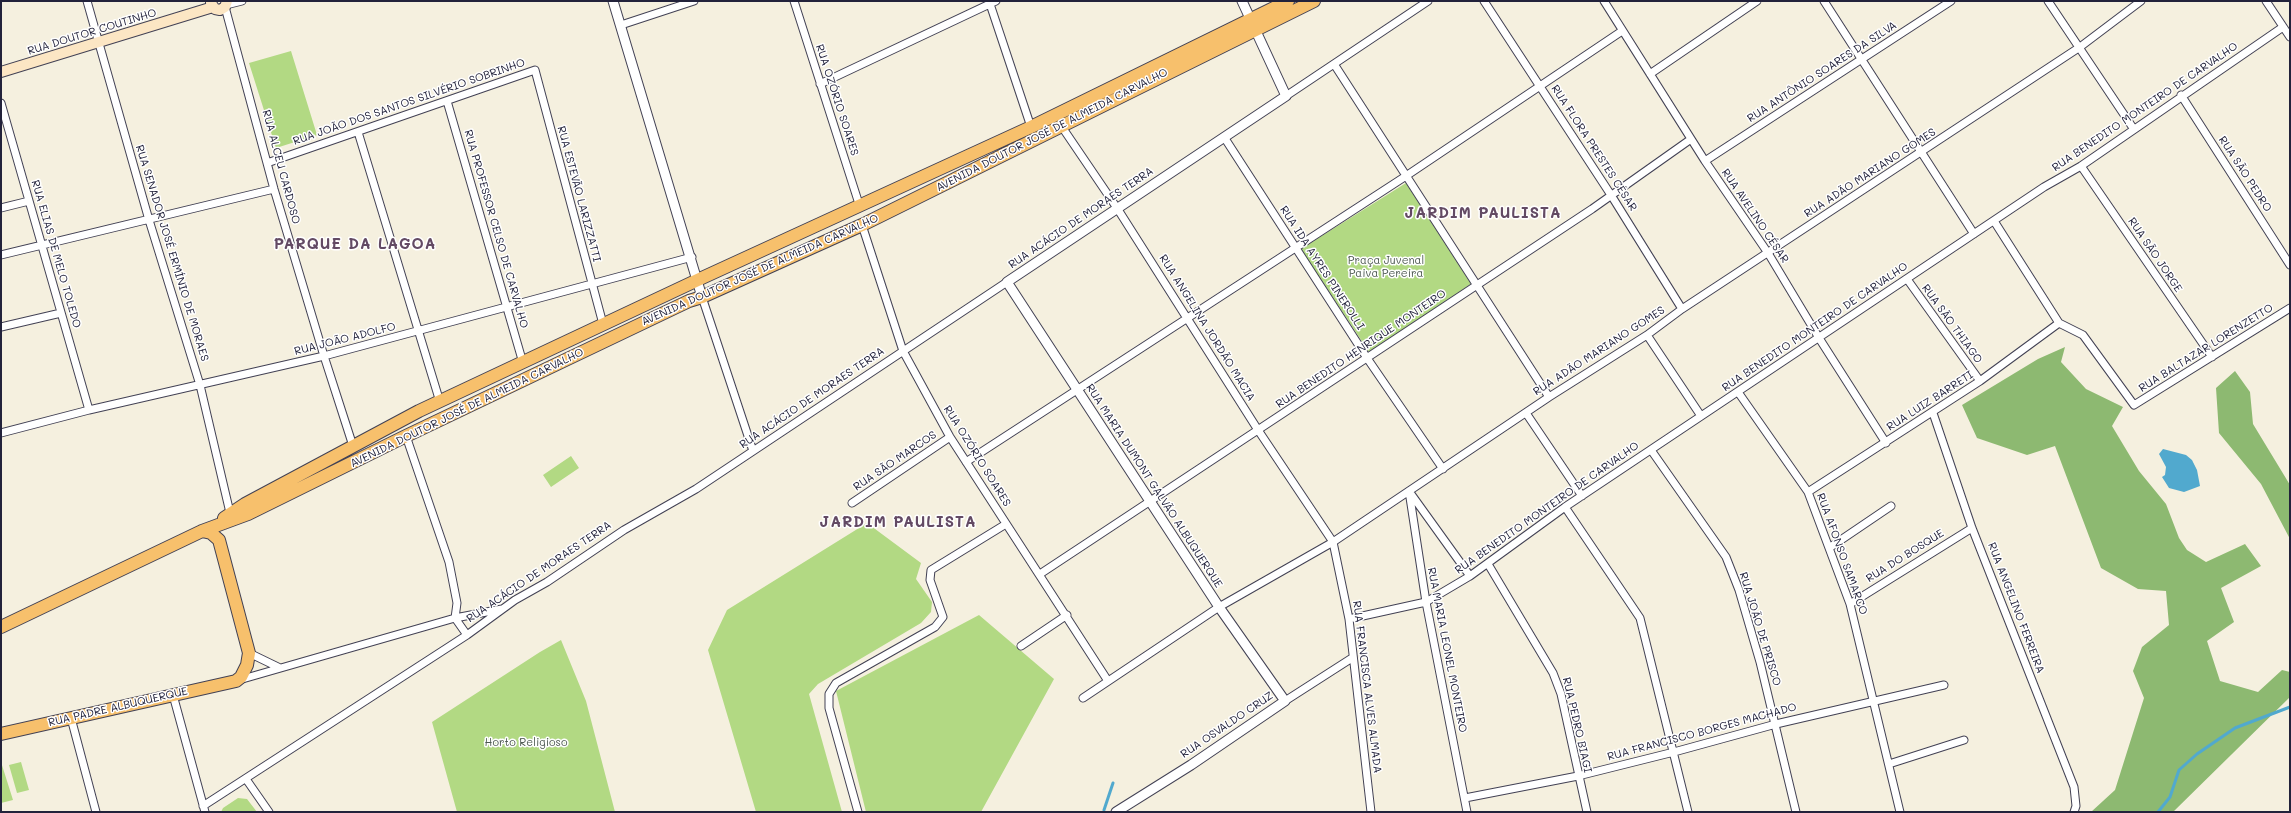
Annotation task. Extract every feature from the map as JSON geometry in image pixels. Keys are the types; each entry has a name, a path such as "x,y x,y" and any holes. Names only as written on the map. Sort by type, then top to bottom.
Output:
{"main road":[{"name":"AVENIDA DOUTOR JOSÉ DE ALMEIDA CARVALHO","path":"1,628 231,517 402,438 689,301 702,297 862,225 1062,127 1253,24 1288,1"},
{"name":"AVENIDA DOUTOR JOSÉ DE ALMEIDA CARVALHO","path":"202,531 218,525 354,446 440,402 604,324 860,207 1253,24 1314,1"},
{"name":"RUA DOUTOR COUTINHO","path":"1,72 100,42 212,4 220,10 227,3"},
{"path":"218,525 219,540 249,653 244,671 236,681"},
{"path":"202,531 211,534 219,540"},
{"name":"RUA PADRE ALBUQUERQUE","path":"1,734 236,681"}],"street":[{"name":"RUA SENADOR JOSÉ ERMÍNIO DE MORAES","path":"87,1 100,42 149,220 200,385 231,517"},
{"path":"227,3 242,1"},
{"path":"613,1 699,280 702,297 753,451"},
{"path":"621,25 694,1"},
{"name":"RUA OZÓRIO SOARES","path":"794,1 860,207"},
{"path":"1242,1 1286,96"},
{"name":"RUA ACÁCIO DE MORAES TERRA","path":"204,809 246,779 467,635 600,545 696,489 1428,1"},
{"name":"RUA FLORA PRESTES CÉSAR","path":"1484,1 1541,86 1682,308"},
{"name":"RUA AVELINO CÉSAR","path":"1604,1 1691,139 1768,253 1819,338 1886,443"},
{"path":"1650,74 1757,1"},
{"path":"1824,1 1974,234"},
{"name":"RUA ANTÔNIO SOARES DA SILVA","path":"1705,160 1950,1"},
{"path":"2048,1 2133,128"},
{"name":"RUA ADÃO MARIANO GOMES","path":"1083,698 1219,607 1332,542 1549,397 1647,335 1682,308 1922,153 2080,47 2141,1"},
{"path":"2266,1 2290,37"},
{"path":"820,84 992,2 1031,127"},
{"name":"RUA ALCEU CARDOSO","path":"227,3 274,189 324,356 354,446"},
{"name":"RUA BENEDITO MONTEIRO DE CARVALHO","path":"1349,619 1426,602 1470,576 1565,507 1907,280 2044,187 2081,166 2133,128 2283,27"},
{"path":"966,462 1406,176 1622,31"},
{"path":"1334,64 1549,397"},
{"name":"RUA JOÃO DOS SANTOS SILVÉRIO SOBRINHO","path":"267,163 535,70"},
{"name":"RUA ESTEVÃO LARIZZATTI","path":"535,70 604,324"},
{"name":"RUA SÃO PEDRO","path":"2181,95 2290,265"},
{"name":"RUA PROFESSOR CELSO DE CARVALHO","path":"448,101 523,363"},
{"name":"RUA ELIAS DE MELO TOLEDO","path":"1,103 89,410"},
{"name":"RUA ANGELINA JORDÃO MACIA","path":"1062,127 1117,208 1258,430 1332,542"},
{"path":"358,132 440,402"},
{"name":"RUA IDA AYRES PINEROLLI","path":"1224,137 1367,358 1443,469"},
{"name":"RUA BENEDITO HENRIQUE MONTEIRO","path":"1040,574 1476,286 1691,139"},
{"name":"RUA SÃO JORGE","path":"2081,166 2212,357"},
{"path":"1,255 274,189"},
{"path":"1,208 29,201"},
{"path":"1994,221 2059,323"},
{"name":"RUA OZÓRIO SOARES","path":"862,225 903,351 950,437 1006,524 1067,614 1108,681"},
{"name":"RUA JOÃO ADOLFO","path":"1,433 89,410 324,356 692,257"},
{"name":"RUA SÃO THIAGO","path":"1907,280 1980,382"},
{"name":"RUA MARIA DUMONT GALVÃO ALBUQUERQUE","path":"1007,282 1219,607 1285,701"},
{"name":"RUA BALTAZAR LORENZETTO","path":"2059,323 2083,334 2134,406 2290,308"},
{"path":"1,327 61,313"},
{"name":"RUA LUIZ BARRETI","path":"1808,492 1980,382 2059,323"},
{"path":"1647,335 1702,416"},
{"name":"RUA AFONSO SAMARCO","path":"1738,392 1808,492 1850,604 1900,812"},
{"name":"RUA ANGELINO FERREIRA","path":"1933,412 1972,528 2074,787 2074,812"},
{"path":"1526,413 1582,496"},
{"name":"RUA SÃO MARCOS","path":"852,503 950,437"},
{"path":"402,438 449,562 458,604 454,618 467,635"},
{"name":"RUA JOÃO DE PRISCO","path":"1651,450 1726,557 1739,590 1776,724 1796,812"},
{"path":"1409,491 1470,576"},
{"name":"RUA MARIA LEONEL MONTEIRO","path":"1409,491 1426,602 1467,812"},
{"path":"1829,548 1891,506"},
{"path":"1565,507 1640,618 1688,812"},
{"path":"1414,523 1427,517"},
{"path":"858,812 829,708 829,694 836,682 935,627 943,617 930,580 931,570 1006,524"},
{"name":"RUA DO BOSQUE","path":"1850,604 1972,528"},
{"name":"RUA FRANCISCA ALVES ALMADA","path":"1332,542 1349,619 1352,658 1371,812"},
{"name":"RUA PEDRO BIAGI","path":"1488,564 1553,673 1560,694 1587,812"},
{"name":"RUA PADRE ALBUQUERQUE","path":"236,681 454,618 504,609"},
{"path":"1022,646 1067,614"},
{"path":"249,653 280,668"},
{"name":"RUA OSVALDO CRUZ","path":"1116,812 1352,658"},
{"name":"RUA FRANCISCO BORGES MACHADO","path":"1465,798 1578,776 1776,724 1944,685"},
{"path":"173,695 204,809"},
{"path":"71,718 96,812"},
{"path":"1889,764 1964,740"},
{"path":"246,779 269,812"}],"green space":[{"path":"291,51 317,135 276,148 249,63"},
{"name":"Praça Juvenal Paiva Pereira","path":"1406,183 1471,284 1369,352 1301,249"},
{"path":"2065,347 2061,362 2086,389 2123,407 2112,426 2139,471 2166,504 2179,538 2187,550 2206,562 2245,544 2261,566 2221,588 2234,622 2207,641 2220,681 2258,692 2282,670 2290,672 2290,697 2173,812 2091,812 2115,790 2144,698 2133,671 2142,647 2169,625 2166,591 2138,589 2101,568 2055,446 2027,455 1977,438 1962,405 2038,359"},
{"path":"2235,371 2250,392 2253,424 2290,485 2290,539 2261,484 2219,433 2216,388"},
{"path":"571,456 579,468 551,487 543,475"},
{"path":"867,523 921,563 916,579 932,602 931,612 921,623 818,684 809,694 842,812 756,812 708,650 727,610"},
{"path":"979,615 1054,679 981,812 866,812 836,691"},
{"name":"Horto Religioso","path":"561,640 586,701 615,812 457,812 432,722"},
{"path":"1,762 13,800 1,803"},
{"path":"21,762 29,790 17,793 9,765"},
{"path":"238,798 247,799 257,812 221,812 223,808"}],"water":[{"path":"2163,449 2186,455 2192,460 2197,470 2200,486 2184,492 2169,488 2162,477 2165,475 2166,467 2159,454"}],"waterway":[{"path":"2158,812 2170,797 2179,770 2197,754 2235,728 2290,707"},
{"path":"1104,810 1113,783"}],"district":[{"name":"JARDIM PAULISTA","path":"1483,213"},
{"name":"PARQUE DA LAGOA","path":"355,244"},
{"name":"JARDIM PAULISTA","path":"898,522"}]}
